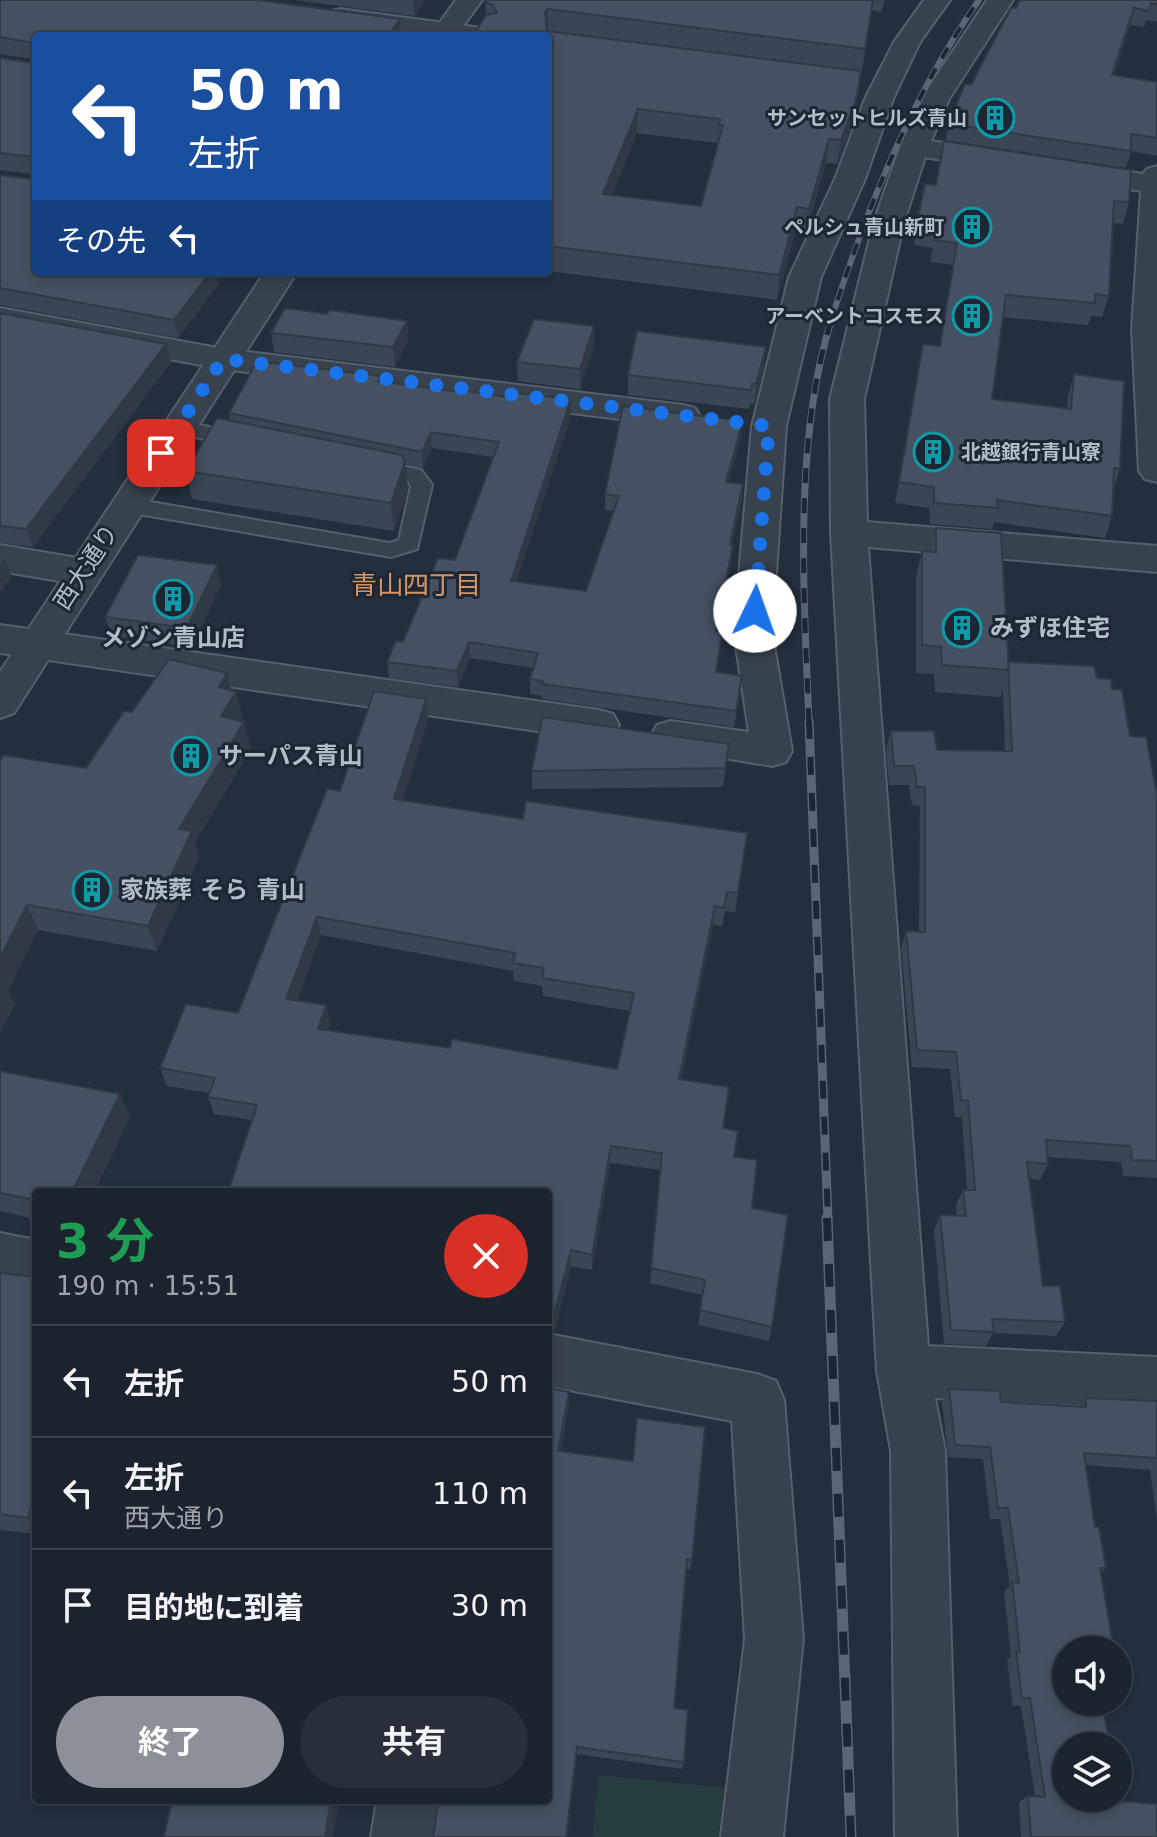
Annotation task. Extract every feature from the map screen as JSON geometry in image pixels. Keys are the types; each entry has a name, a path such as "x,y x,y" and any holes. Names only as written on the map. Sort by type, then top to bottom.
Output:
{"street":[{"path":"446,32 469,0"},
{"path":"18,642 772,751 753,633 738,422 850,179 870,85 907,42 937,0"},
{"path":"926,1837 918,1451 903,1371 849,533 847,399 889,222 914,147 954,67 1000,0"},
{"path":"307,13 432,32"},
{"path":"914,147 1156,182 1148,329 1157,471"},
{"name":"西大通り","path":"0,703 18,642 83,572 278,276"},
{"path":"0,318 223,359 738,422"},
{"path":"849,533 1157,559"},
{"path":"0,558 83,572"},
{"path":"0,1257 32,1263"},
{"path":"552,1361 757,1400 774,1639 752,1837"},
{"path":"903,1371 1157,1383"},
{"path":"402,1837 407,1804"}],"lane":[{"path":"179,427 257,443"},
{"path":"127,505 391,550 409,544 422,490 420,482 414,475 351,462"}],"green space":[{"path":"598,1775 730,1788 722,1837 593,1837"}],"building":[{"path":"0,0 257,0 400,19 391,32 32,32 32,43 0,37"},
{"path":"873,0 865,49 548,9 545,12 547,31 861,71 856,100 841,140 829,139 809,209 797,207 779,275 552,247 552,32 475,32 486,15 497,13 493,5 485,2","holes":["638,109 720,119 719,125 723,125 701,206 603,194"]},
{"path":"1020,0 1157,0 1157,5 1151,3 1149,11 1134,8 1112,75 1157,82 1157,138 1131,134 1131,151 949,124 965,84 971,85 1011,8 1016,8"},
{"path":"0,58 32,63 32,157 0,153"},
{"path":"944,141 1131,170 1129,202 1114,201 1109,296 1095,294 1095,303 1006,295 992,399 1071,409 1074,374 1124,381 1120,469 1114,468 1112,516 997,500 998,508 934,503 934,487 899,482 923,344 940,346 957,243 934,240 937,226 917,223 925,184 936,185"},
{"path":"0,175 32,179 32,276 207,276 174,320 0,288"},
{"path":"285,308 327,314 330,310 407,321 393,347 271,333"},
{"path":"0,313 166,344 26,529 0,526"},
{"path":"534,319 594,326 580,369 517,362"},
{"path":"637,331 766,347 756,384 752,384 751,390 628,375"},
{"path":"257,361 380,376 378,381 460,392 505,397 507,392 571,399 511,581 586,591 619,496 605,494 623,406 743,421 726,482 743,484 716,631 722,632 716,672 742,676 736,711 542,684 543,681 530,679 538,653 469,642 457,671 387,662 396,641 403,642 438,558 455,560 499,442 431,432 422,452 229,413"},
{"path":"217,418 402,455 405,462 391,503 186,471"},
{"name":"みずほ住宅","path":"936,528 1001,533 1009,670 942,665 941,647 922,645 922,551 936,552"},
{"path":"138,555 217,565 187,628 105,617"},
{"path":"169,659 227,673 219,687 236,692 221,716 244,722 179,829 192,831 148,926 27,905 0,958 0,760 3,755 86,768 124,711 132,712"},
{"path":"1008,662 1094,666 1097,678 1111,679 1112,689 1122,690 1130,736 1146,737 1157,794 1157,1161 1132,1160 1130,1146 1046,1140 1048,1164 1027,1162 1043,1286 1060,1286 1065,1322 992,1319 994,1332 951,1330 940,1215 966,1216 963,1190 975,1190 968,1101 961,1100 956,1052 917,1050 906,931 925,932 925,787 917,787 914,766 894,766 891,731 934,731 937,750 1012,751"},
{"path":"374,691 426,699 394,799 523,819 526,801 747,833 738,893 727,892 724,908 715,906 679,1079 729,1087 723,1128 738,1131 734,1157 757,1160 752,1208 788,1215 772,1327 700,1310 705,1280 651,1268 662,1153 611,1146 592,1255 571,1250 554,1315 552,1188 229,1188 257,1105 208,1097 215,1078 160,1068 186,1004 238,1013 327,789 340,791","holes":["317,917 515,953 513,963 544,968 542,978 634,993 617,1069 452,1039 450,1048 318,1029 326,1005 286,999"]},
{"path":"542,717 729,744 725,768 532,771"},
{"path":"0,1071 120,1094 74,1188 32,1188 32,1199 0,1193"},
{"path":"0,1273 32,1277 32,1505 28,1518 0,1514"},
{"path":"552,1389 569,1392 558,1451 633,1461 637,1418 705,1427 692,1560 687,1559 674,1708 688,1710 684,1762 577,1747 566,1837 433,1837 438,1804 552,1804"},
{"path":"949,1389 1000,1391 1001,1402 1086,1407 1085,1398 1157,1401 1157,1458 1084,1453 1095,1527 1099,1527 1106,1568 1100,1568 1112,1636 1052,1636 1052,1716 1105,1716 1107,1732 1052,1732 1052,1812 1132,1812 1132,1802 1157,1804 1157,1837 1031,1837 1028,1796 1045,1797 1030,1698 1022,1698 1012,1582 1019,1583 1008,1508 998,1508 990,1447 955,1445"},
{"path":"171,1804 330,1804 325,1837 164,1837"}],"railway":[{"path":"830,323 892,156 932,76 979,0"},
{"path":"809,723 804,572 806,468 819,368 831,321"},
{"path":"809,721 828,1220"},
{"path":"827,1218 851,1837"}],"place":[{"name":"サンセットヒルズ青山","path":"995,118"},
{"name":"ペルシュ青山新町","path":"972,227"},
{"name":"アーベントコスモス","path":"972,316"},
{"name":"北越銀行青山寮","path":"933,452"},
{"name":"メゾン青山店","path":"173,599"},
{"name":"みずほ住宅","path":"962,628"},
{"name":"サーパス青山","path":"191,756"},
{"name":"家族葬 そら 青山","path":"92,890"}],"district":[{"name":"青山四丁目","path":"416,585"}],"route":[{"path":"161,453 223,359 769,426 755,611"}]}
